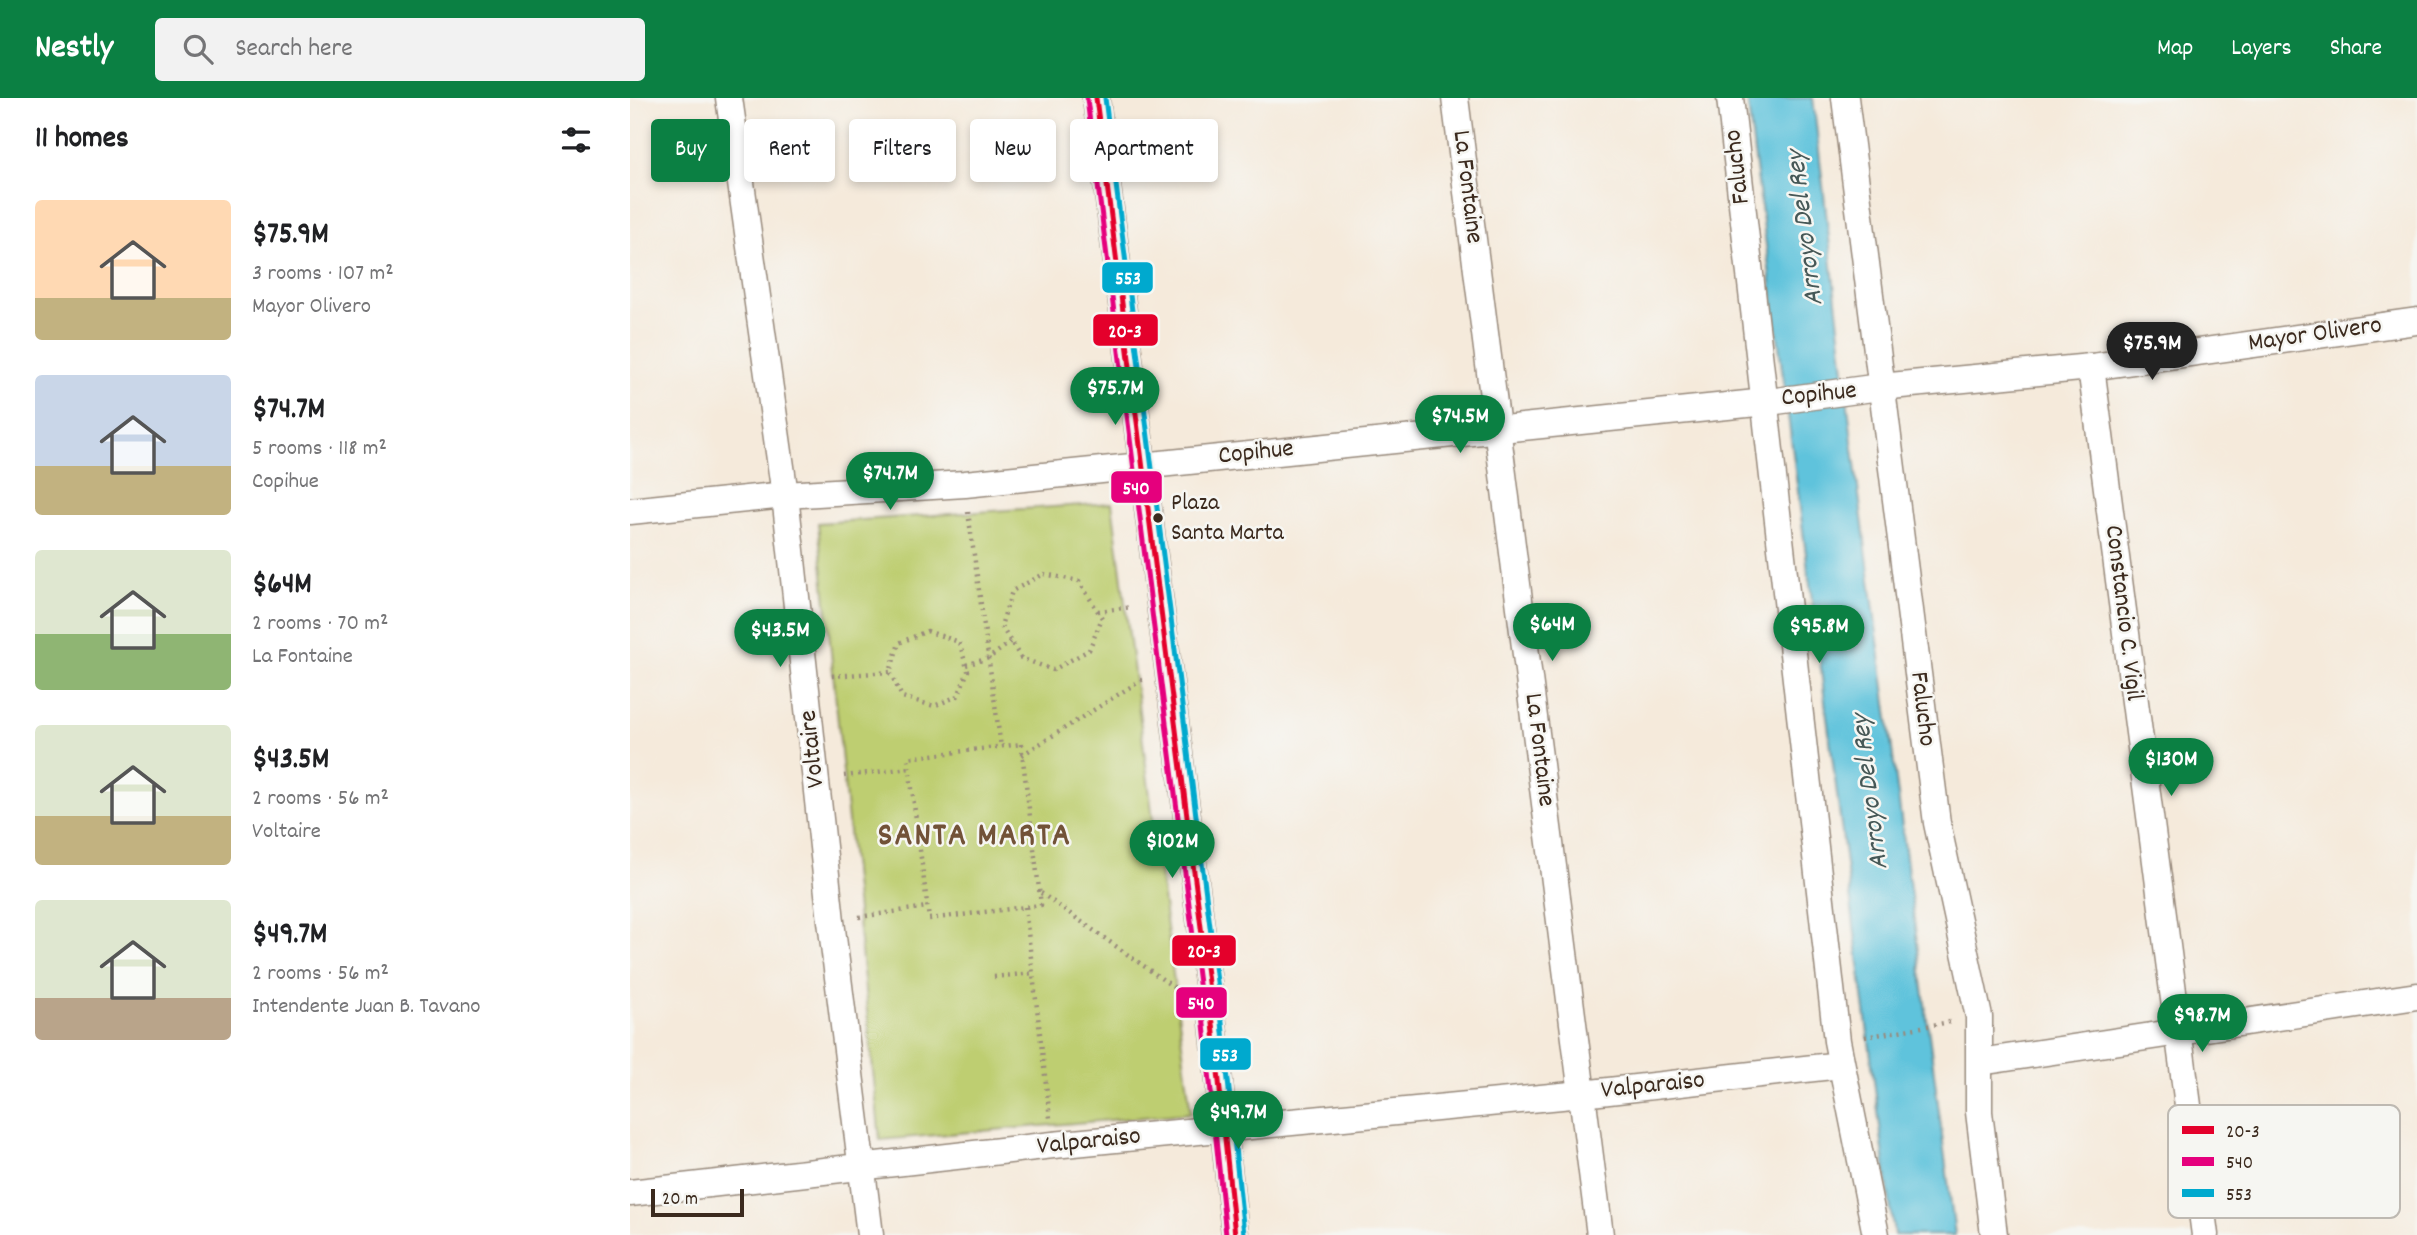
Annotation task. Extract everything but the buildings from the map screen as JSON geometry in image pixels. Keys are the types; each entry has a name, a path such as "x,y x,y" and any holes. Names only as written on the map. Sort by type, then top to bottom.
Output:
{"street":[{"name":"Voltaire","path":"729,98 785,495 831,921 870,1235"},
{"path":"1096,98 1212,1014 1235,1235"},
{"name":"La Fontaine","path":"1455,98 1600,1235"},
{"name":"Falucho","path":"1730,98 1771,401 1841,1065 1876,1235"},
{"name":"Falucho","path":"1845,98 1872,389 1937,823 1973,979 1979,1017 1979,1112 1994,1235"},
{"name":"Mayor Olivero","path":"1872,389 2091,367 2417,321"},
{"name":"Constancio C. Vigil","path":"2091,367 2188,1105"},
{"name":"Copihue","path":"630,511 785,495 965,484 1872,389"},
{"path":"1980,1062 2417,996"},
{"name":"Valparaiso","path":"630,1193 1053,1145 1583,1094 1841,1065"}],"path":[{"path":"965,484 1000,747"},
{"path":"1044,574 1079,581 1102,618 1089,650 1053,670 1021,658 1011,642 1001,626 1012,591 1044,574"},
{"path":"927,631 959,642 966,665 968,671 958,696 934,706 902,697 890,672 899,643 927,631"},
{"path":"966,665 989,658 1011,642"},
{"path":"1022,755 1168,662"},
{"path":"805,678 890,672"},
{"path":"1021,744 1022,755 1041,905 929,919 908,758 1021,744"},
{"path":"816,779 909,768"},
{"path":"1040,893 1212,1014"},
{"path":"831,921 928,907"},
{"path":"1025,907 1053,1145"},
{"path":"994,977 1033,973"},
{"path":"1865,1037 1944,1023"}],"green space":[{"name":"Plaza Santa Marta","path":"1112,503 1191,1113 880,1140 818,523"}],"water":[{"name":"Arroyo Del Rey","path":"1747,98 1813,98 1852,441 1955,1235 1894,1235"}],"transit line":[{"name":"20-3","path":"1096,98 1212,1014 1235,1235"},
{"name":"553","path":"1105,98 1221,1013 1244,1234"},
{"name":"540","path":"1087,99 1203,1015 1226,1235"}],"place":[{"name":"Plaza Santa Marta","path":"1158,518"}],"district":[{"name":"SANTA MARTA","path":"975,837"}]}
